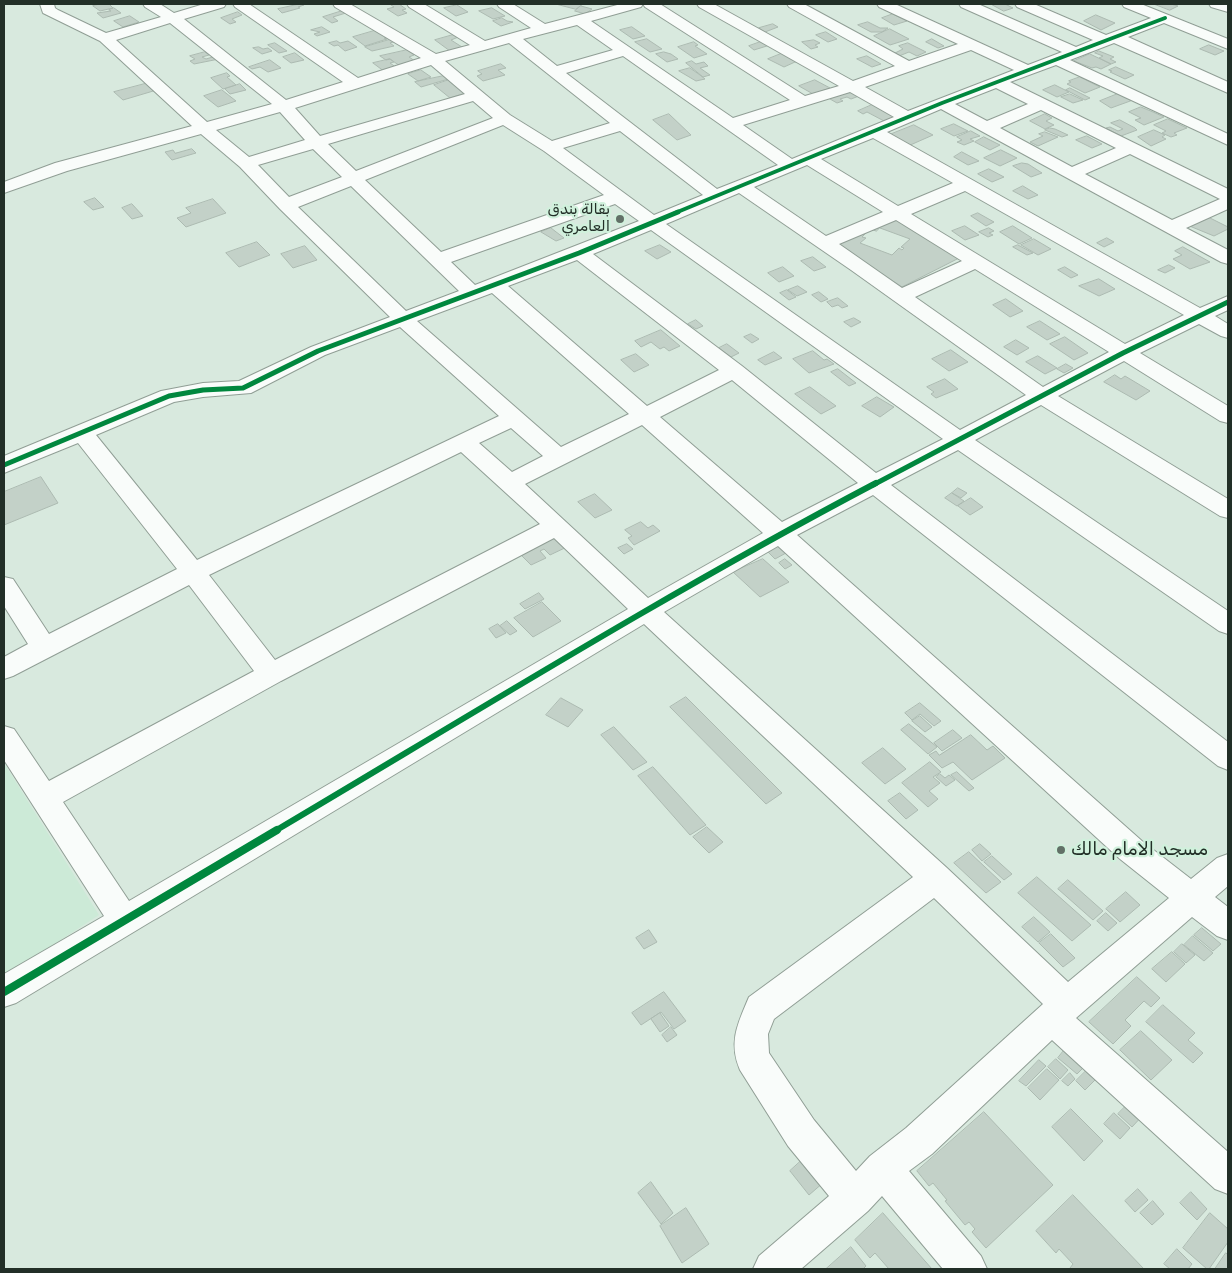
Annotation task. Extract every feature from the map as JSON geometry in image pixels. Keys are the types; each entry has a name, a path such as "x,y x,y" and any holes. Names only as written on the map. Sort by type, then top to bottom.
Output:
{"street":[{"path":"47,4 48,10 53,13 105,38 246,163 286,205 403,319 559,458"},
{"path":"150,4 173,18 284,106 316,142 437,260 484,289 645,417 780,534 1131,850 1228,926"},
{"path":"105,38 218,4"},
{"path":"240,4 355,84"},
{"path":"340,4 434,59 504,118 550,147 653,224 1228,624"},
{"path":"414,4 483,46"},
{"path":"4,188 61,167 284,106 434,59 580,19 605,7 636,4"},
{"path":"650,4 804,102"},
{"path":"704,4 908,118"},
{"path":"794,4 908,67"},
{"path":"884,4 1026,70"},
{"path":"966,4 1075,52"},
{"path":"1022,4 1228,88"},
{"path":"1129,4 1228,44"},
{"path":"1216,4 1228,8"},
{"path":"510,8 532,6"},
{"path":"510,8 542,29"},
{"path":"4,465 169,396 203,390 243,388 318,351 653,224 942,103 1165,18"},
{"path":"580,19 730,124 896,213 1228,416"},
{"path":"695,33 735,21"},
{"path":"512,38 716,197"},
{"path":"730,124 851,87 971,45"},
{"path":"555,71 625,51"},
{"path":"1056,59 1228,140"},
{"path":"997,82 1228,196"},
{"path":"246,163 477,95"},
{"path":"942,103 1228,258"},
{"path":"987,127 1042,104"},
{"path":"286,205 504,118"},
{"path":"550,147 624,124"},
{"path":"875,132 1228,332"},
{"path":"1072,173 1130,148"},
{"path":"825,243 966,184"},
{"path":"742,187 901,296 1043,397 1228,510"},
{"path":"437,260 617,198"},
{"path":"1173,227 1228,202"},
{"path":"579,253 734,371 874,484 1228,758"},
{"path":"901,296 976,262"},
{"path":"4,992 646,611 780,534 1043,397 1123,353 1228,302"},
{"path":"510,482 645,417 734,371"},
{"path":"4,669 193,572 515,417"},
{"path":"82,433 193,572 271,674"},
{"path":"464,442 510,482 646,611 936,878 1060,1011 1228,1176"},
{"path":"43,799 271,674 557,526"},
{"path":"4,586 44,647"},
{"path":"4,737 124,920"},
{"path":"772,1269 855,1198 882,1169 919,1141 1060,1011 1228,867"},
{"path":"855,1198 801,1132 769,1087 752,1058 751,1034 761,1008 936,878"},
{"path":"882,1169 968,1269"}],"shaded area":[{"path":"4,763 99,915 4,977"}],"building":[{"path":"109,4 113,8 100,11 93,6"},
{"path":"300,4 304,5 282,13 278,9"},
{"path":"399,4 406,9 402,10 407,13 398,16 387,9 394,7 391,5"},
{"path":"556,4 583,4 576,9"},
{"path":"991,4 1005,4 1013,8 1004,11"},
{"path":"1154,4 1171,4 1178,6 1170,10"},
{"path":"457,5 468,12 456,16 444,8"},
{"path":"581,6 592,9 585,14 575,11"},
{"path":"114,8 121,13 103,18 97,13 111,11 109,10"},
{"path":"492,8 505,16 493,19 479,11"},
{"path":"345,10 349,12 333,17 338,21 332,23 323,17"},
{"path":"238,12 242,15 232,19 236,22 230,24 221,18"},
{"path":"893,14 907,21 894,25 882,18"},
{"path":"1096,15 1115,23 1101,30 1084,21"},
{"path":"130,16 139,22 123,27 114,21"},
{"path":"502,18 513,22 501,26 493,21"},
{"path":"868,22 880,28 888,28 882,32 871,32 858,25"},
{"path":"773,24 778,27 765,32 759,28"},
{"path":"322,27 330,32 317,36 314,34 320,32 311,30"},
{"path":"632,27 645,36 633,39 620,30"},
{"path":"890,29 909,39 890,45 874,36"},
{"path":"377,30 388,37 384,38 387,39 365,46 353,37"},
{"path":"826,32 837,39 828,42 816,35"},
{"path":"456,34 461,36 451,40 462,47 450,51 435,40"},
{"path":"392,39 396,41 390,43 394,46 372,51 365,47"},
{"path":"647,39 662,49 650,52 635,42"},
{"path":"932,39 944,46 938,48 926,42"},
{"path":"814,40 820,43 815,45 818,47 811,49 802,42"},
{"path":"337,41 340,43 348,41 357,47 345,51 338,45 334,46 329,43"},
{"path":"763,41 770,45 754,50 749,46"},
{"path":"694,42 698,45 695,46 707,54 694,58 678,47"},
{"path":"275,43 287,51 279,53 268,45"},
{"path":"908,43 926,52 917,56 909,52 899,56 895,53 903,49 899,46"},
{"path":"1209,45 1224,51 1215,55 1200,49"},
{"path":"259,47 263,49 268,48 272,51 262,54 253,48"},
{"path":"407,50 414,55 409,57 415,61 400,66 390,59 386,60 380,56"},
{"path":"1099,51 1114,57 1110,59 1116,62 1111,64 1099,58 1103,56 1095,53"},
{"path":"205,52 209,55 202,57 206,59 216,56 219,59 194,64 190,61 195,59 190,56"},
{"path":"664,52 678,59 667,62 656,54"},
{"path":"295,53 304,60 291,63 283,57"},
{"path":"783,53 801,63 795,62 784,67 768,59"},
{"path":"1090,54 1111,64 1101,69 1092,68 1074,61"},
{"path":"867,56 881,64 872,67 857,59"},
{"path":"390,59 394,62 390,63 397,68 385,72 373,63"},
{"path":"270,60 281,68 268,72 260,67 252,69 249,67"},
{"path":"692,61 696,64 704,62 708,66 700,68 710,75 703,77 686,63"},
{"path":"501,64 506,68 498,70 505,75 483,81 477,76 482,74 478,71"},
{"path":"1116,67 1134,75 1125,79 1110,72 1112,71 1109,70"},
{"path":"690,68 705,79 696,81 679,71"},
{"path":"421,70 431,77 418,81 408,74"},
{"path":"227,73 230,76 227,77 236,85 223,89 211,78"},
{"path":"448,75 452,78 421,87 415,82"},
{"path":"1080,77 1100,87 1085,93 1067,84 1071,82 1069,81"},
{"path":"449,80 457,87 472,91 450,98 434,85"},
{"path":"815,80 830,88 813,94 799,86"},
{"path":"152,82 160,89 123,100 114,92"},
{"path":"240,84 246,90 230,94 225,89"},
{"path":"1055,85 1069,92 1057,97 1043,90"},
{"path":"1070,88 1090,98 1085,100 1066,90"},
{"path":"222,90 236,101 218,107 204,96"},
{"path":"851,91 859,96 851,99 847,97 840,99 843,101 837,103 830,99"},
{"path":"1120,93 1133,100 1111,108 1100,101"},
{"path":"1070,94 1083,100 1073,103 1061,97"},
{"path":"874,104 897,116 884,121 867,112 863,114 858,111"},
{"path":"1141,107 1164,117 1144,125 1135,120 1141,118 1129,112"},
{"path":"669,114 691,135 677,140 653,120"},
{"path":"1045,114 1052,118 1046,121 1054,125 1045,129 1030,121"},
{"path":"1168,119 1187,128 1174,133 1177,135 1171,137 1162,133 1166,131 1154,125"},
{"path":"1120,120 1137,130 1121,136 1106,128 1110,127 1118,131 1123,129 1111,123"},
{"path":"954,124 968,131 954,136 941,129"},
{"path":"914,125 933,135 908,146 889,135"},
{"path":"1050,128 1068,135 1062,137 1045,130"},
{"path":"1154,130 1165,135 1162,137 1166,139 1151,146 1138,137"},
{"path":"971,131 980,136 970,139 974,141 964,145 957,142 962,140 957,137"},
{"path":"1045,132 1058,137 1038,146 1030,142 1043,136 1039,134"},
{"path":"1087,136 1102,144 1092,148 1076,140"},
{"path":"984,137 1000,145 990,150 975,142"},
{"path":"192,149 196,153 172,160 165,152 173,150 175,153"},
{"path":"1001,150 1017,158 1000,166 984,158"},
{"path":"962,152 979,161 968,165 954,157"},
{"path":"1022,163 1028,164 1042,173 1031,177 1013,166"},
{"path":"989,169 1004,177 992,182 978,174"},
{"path":"1023,186 1038,195 1028,199 1013,191"},
{"path":"95,198 104,207 93,210 84,202"},
{"path":"213,199 226,213 186,227 177,218 191,213 186,208"},
{"path":"132,204 143,216 132,219 122,208"},
{"path":"978,213 994,222 986,226 971,216"},
{"path":"896,215 963,256 902,287 835,243"},
{"path":"1206,216 1228,227 1228,229 1214,236 1187,225"},
{"path":"965,226 979,235 965,240 952,231"},
{"path":"1013,226 1032,238 1019,244 1000,232"},
{"path":"551,228 564,238 556,241 541,232"},
{"path":"880,228 910,239 901,247 904,248 902,250 899,248 892,255 860,243 866,238 862,237 870,229 876,231"},
{"path":"989,228 994,231 989,233 993,235 988,237 979,232"},
{"path":"1107,238 1114,242 1104,247 1097,243"},
{"path":"1034,239 1051,249 1038,255 1021,245"},
{"path":"257,242 270,255 239,267 226,253"},
{"path":"660,245 671,252 657,259 645,251"},
{"path":"1018,245 1033,253 1027,255 1013,247"},
{"path":"305,246 317,260 293,268 281,254"},
{"path":"1183,247 1210,262 1190,269 1173,259 1182,255 1175,251"},
{"path":"813,257 826,267 814,271 801,261"},
{"path":"1169,265 1175,268 1165,273 1158,270"},
{"path":"783,267 794,276 779,282 768,273"},
{"path":"1065,267 1078,275 1071,278 1058,270"},
{"path":"1099,279 1115,289 1099,296 1079,286"},
{"path":"798,286 807,292 797,296 788,290"},
{"path":"787,290 796,297 789,300 780,293"},
{"path":"819,292 828,299 821,302 812,295"},
{"path":"838,298 848,306 842,308 838,305 832,307 827,302"},
{"path":"1006,299 1023,311 1010,317 993,305"},
{"path":"854,318 861,322 851,327 844,322"},
{"path":"696,320 703,326 696,329 688,324"},
{"path":"1040,321 1060,334 1047,340 1027,327"},
{"path":"661,330 680,346 669,351 664,347 660,349 651,342 641,347 635,341"},
{"path":"751,334 759,339 752,343 744,337"},
{"path":"1065,337 1088,353 1074,360 1050,344"},
{"path":"1016,340 1029,348 1017,355 1004,347"},
{"path":"727,344 739,353 731,357 719,348"},
{"path":"951,350 968,362 949,371 932,359"},
{"path":"813,351 824,360 827,359 834,364 809,373 793,359"},
{"path":"774,352 782,358 765,365 758,360"},
{"path":"636,354 649,365 634,372 621,360"},
{"path":"1038,356 1057,368 1045,374 1026,362"},
{"path":"1066,364 1073,368 1064,373 1057,369"},
{"path":"838,369 856,383 849,386 831,372"},
{"path":"1115,375 1121,379 1125,376 1150,391 1136,400 1104,382"},
{"path":"945,379 958,389 936,398 931,394 934,392 927,387"},
{"path":"810,387 836,406 821,414 795,394"},
{"path":"877,397 894,407 880,417 862,406"},
{"path":"41,477 58,503 4,525 4,492"},
{"path":"958,488 967,493 961,498 952,493"},
{"path":"952,493 964,501 957,506 945,498"},
{"path":"595,494 612,510 595,518 578,502"},
{"path":"971,498 983,507 970,515 958,506"},
{"path":"641,522 648,528 653,525 660,531 634,545 628,538 632,536 625,530"},
{"path":"556,530 571,545 550,555 544,549 540,551 546,558 531,565 516,550"},
{"path":"627,544 633,549 624,554 618,548"},
{"path":"778,545 786,553 775,559 767,551"},
{"path":"763,559 789,582 760,597 733,572"},
{"path":"785,559 792,565 785,569 779,563"},
{"path":"539,593 544,599 525,609 520,604"},
{"path":"542,602 561,621 533,637 514,618"},
{"path":"507,621 517,631 510,635 500,626"},
{"path":"498,624 506,633 496,638 489,629"},
{"path":"686,697 782,793 766,804 670,707"},
{"path":"561,698 583,710 568,727 546,715"},
{"path":"920,703 941,721 934,726 920,714 912,720 905,713"},
{"path":"920,716 932,727 925,732 912,721"},
{"path":"909,724 937,747 928,754 901,730"},
{"path":"614,727 647,762 633,770 601,735"},
{"path":"953,730 962,738 942,751 934,743"},
{"path":"971,735 987,750 993,746 1005,758 972,780 953,762 942,768 929,755 936,751 939,755"},
{"path":"883,748 906,769 885,784 862,763"},
{"path":"930,762 941,772 933,777 940,783 929,791 938,799 928,807 902,783"},
{"path":"653,767 706,825 690,835 638,776"},
{"path":"957,772 974,788 969,791 951,775"},
{"path":"940,774 945,778 949,775 955,780 946,786 936,777"},
{"path":"900,793 918,810 906,819 888,801"},
{"path":"707,827 723,842 709,853 693,837"},
{"path":"980,844 991,854 982,861 972,850"},
{"path":"969,852 1001,882 986,893 954,863"},
{"path":"992,856 1012,874 1004,880 984,862"},
{"path":"1037,877 1091,925 1072,941 1018,893"},
{"path":"1068,880 1103,911 1093,920 1058,889"},
{"path":"1126,892 1140,905 1120,922 1106,909"},
{"path":"1106,913 1117,923 1108,931 1097,921"},
{"path":"1034,917 1050,932 1038,942 1022,927"},
{"path":"1202,928 1221,944 1213,951 1194,935"},
{"path":"649,930 657,942 644,949 636,938"},
{"path":"1051,934 1075,958 1063,967 1039,943"},
{"path":"1193,936 1213,953 1204,961 1184,945"},
{"path":"1182,944 1195,955 1186,963 1174,952"},
{"path":"1172,952 1185,964 1166,982 1152,969"},
{"path":"1137,977 1160,998 1151,1007 1144,1001 1125,1020 1131,1026 1113,1044 1089,1022"},
{"path":"664,992 686,1021 674,1029 661,1012 641,1025 632,1013"},
{"path":"1163,1005 1195,1033 1188,1040 1203,1053 1193,1063 1146,1022"},
{"path":"660,1013 669,1026 660,1032 651,1019"},
{"path":"671,1027 677,1035 667,1042 662,1035"},
{"path":"1141,1031 1172,1060 1151,1080 1120,1050"},
{"path":"1066,1048 1086,1065 1077,1074 1058,1058"},
{"path":"1056,1059 1068,1070 1060,1079 1048,1067"},
{"path":"1039,1060 1046,1066 1026,1086 1019,1081"},
{"path":"1090,1067 1099,1076 1085,1090 1076,1081"},
{"path":"1047,1069 1059,1080 1040,1100 1028,1088"},
{"path":"1070,1073 1075,1079 1068,1086 1062,1081"},
{"path":"1131,1101 1144,1114 1132,1127 1118,1114"},
{"path":"1071,1109 1103,1141 1084,1161 1052,1127"},
{"path":"984,1112 1053,1185 986,1248 972,1232 975,1229 969,1222 965,1225 933,1183 929,1186 917,1171"},
{"path":"1114,1113 1130,1128 1120,1139 1104,1124"},
{"path":"811,1152 831,1176 809,1195 790,1171"},
{"path":"651,1182 673,1213 661,1224 638,1193"},
{"path":"1138,1189 1148,1200 1135,1212 1125,1201"},
{"path":"1191,1192 1207,1209 1197,1220 1180,1203"},
{"path":"1073,1195 1144,1269 1070,1268 1073,1264 1059,1249 1056,1253 1036,1231"},
{"path":"1153,1201 1164,1214 1152,1225 1140,1213"},
{"path":"686,1208 709,1244 682,1263 660,1226"},
{"path":"883,1213 932,1269 889,1269 875,1253 870,1258 855,1240"},
{"path":"1210,1213 1228,1229 1228,1242 1209,1269 1207,1269 1183,1248"},
{"path":"851,1247 866,1266 863,1269 826,1269"},
{"path":"1177,1249 1192,1264 1188,1269 1170,1269 1164,1264"},
{"path":"1226,1253 1228,1255 1228,1269 1215,1269"}],"cycle path":[{"path":"4,465 169,396 203,390 243,388 318,351 579,253 942,103 1165,18"},
{"path":"4,992 646,611 780,534 1123,353 1228,302"}],"place":[{"name":"بقالة بندق العامري","path":"620,219"},
{"name":"مسجد الامام مالك","path":"1061,850"}]}
